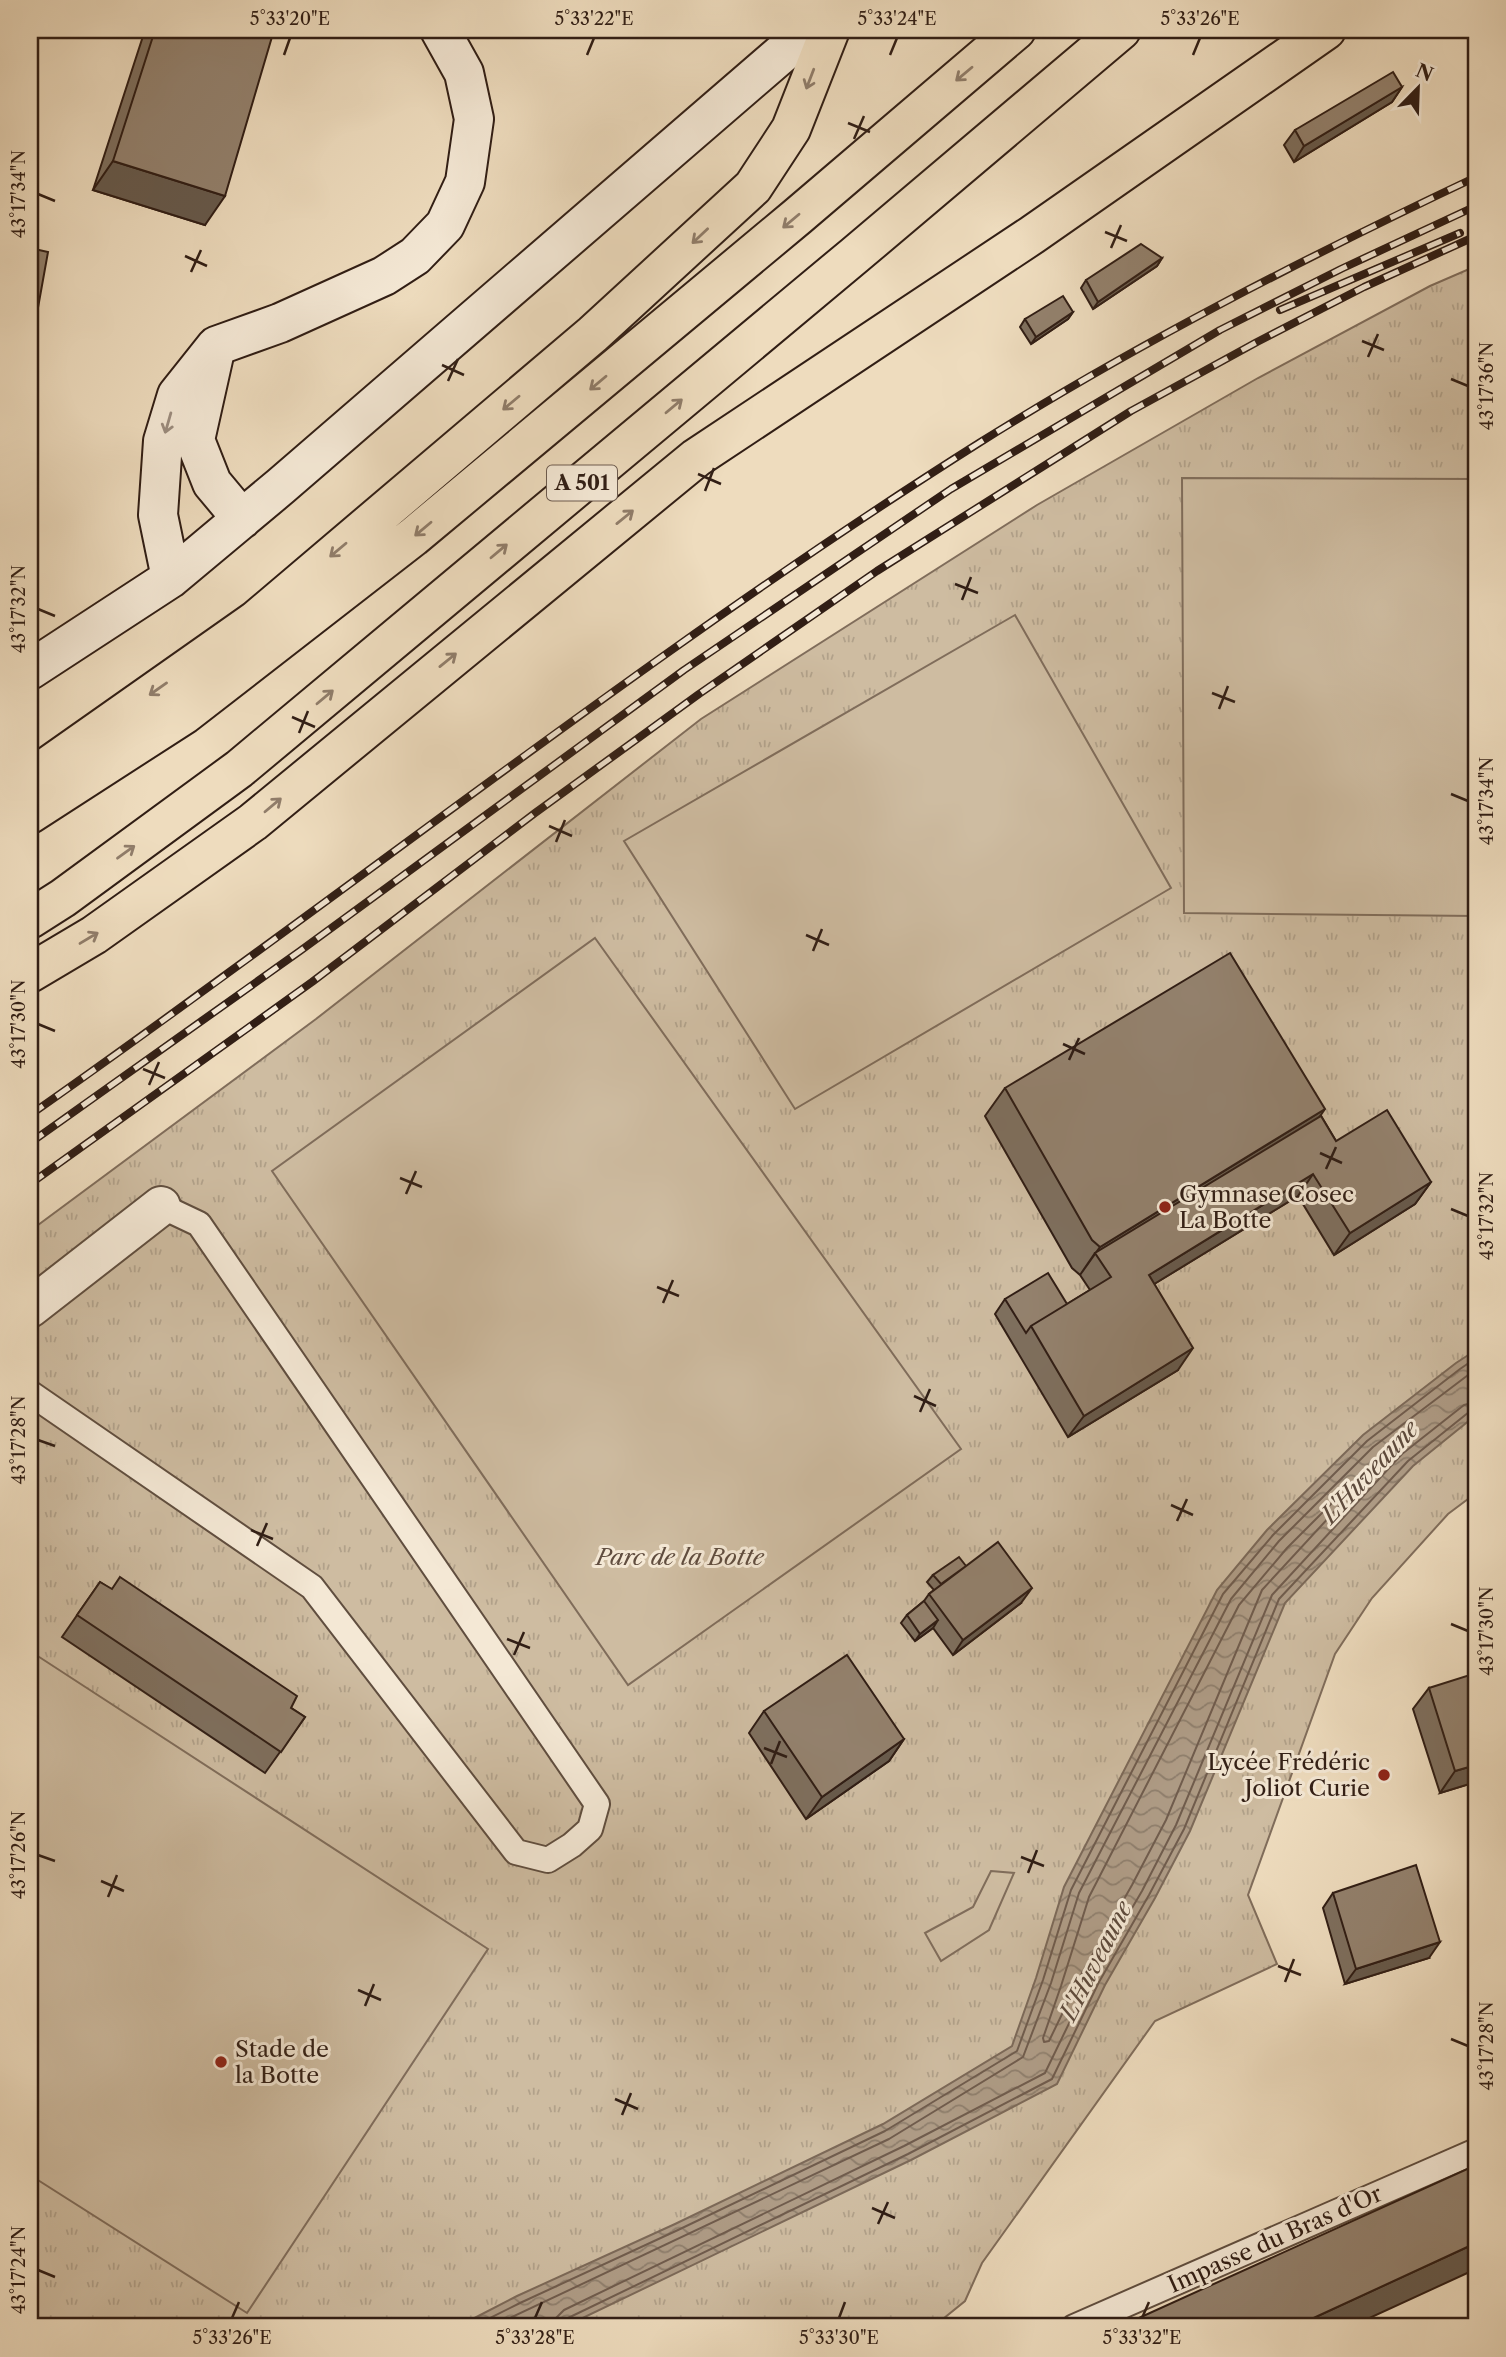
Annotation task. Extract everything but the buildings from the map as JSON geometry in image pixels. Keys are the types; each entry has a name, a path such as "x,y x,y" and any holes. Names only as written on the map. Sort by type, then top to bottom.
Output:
{"highway":[{"path":"30,779 256,620 593,334 753,187 791,129 830,30"},
{"name":"A 501","path":"30,814 185,714 413,537 1016,30"},
{"name":"A 501","path":"30,919 63,898 239,769 1121,30"},
{"path":"30,973 94,935 253,822 696,458 1032,235 1326,30"}],"street":[{"path":"171,578 158,515 163,441 177,395 216,346 280,323 384,276 415,256 445,225 465,182 474,119 464,73 440,30"},
{"path":"30,670 171,578 809,30"},
{"path":"216,346 195,440 212,483 242,519"},
{"path":"30,1308 161,1206"}],"lane":[{"path":"30,1393 312,1587 516,1852 548,1860 572,1845 590,1829 597,1804 199,1224 161,1206"},
{"name":"Impasse du Bras d'Or","path":"1074,2327 1476,2151"}],"green space":[{"name":"Parc de la Botte","path":"1476,266 1476,1493 1448,1514 1372,1598 1335,1654 1248,1895 1277,1964 1155,2021 982,2263 965,2301 933,2327 30,2327 30,1231 316,1019 701,719 1037,505 1258,378 1430,286"},
{"path":"1182,478 1476,479 1476,916 1184,913"},
{"path":"1015,615 1171,888 795,1109 624,841"},
{"path":"595,938 961,1449 628,1685 272,1171"},
{"name":"Stade de la Botte","path":"30,1651 488,1949 247,2313 30,2175"},
{"path":"991,1871 1014,1873 989,1930 941,1961 925,1933 973,1907"}],"water":[{"name":"L'Huveaune","path":"1476,1350 1476,1415 1413,1466 1285,1603 1190,1831 1105,1985 1057,2084 911,2160 564,2327 457,2327 517,2296 883,2124 1012,2046 1064,1887 1217,1590 1267,1530 1363,1435"}],"railway":[{"path":"30,1115 618,688 857,522 979,443 1100,370 1224,302 1476,177"},
{"path":"30,1143 300,951 684,670 951,489 1220,330 1341,269 1476,206"},
{"path":"1280,310 1460,233"},
{"path":"30,1184 312,982 535,813 699,694 877,571 1131,411 1364,287 1476,236"}],"place":[{"name":"Gymnase Cosec La Botte","path":"1165,1207"},
{"name":"Lycée Frédéric Joliot Curie","path":"1384,1775"},
{"name":"Stade de la Botte","path":"221,2062"}]}
